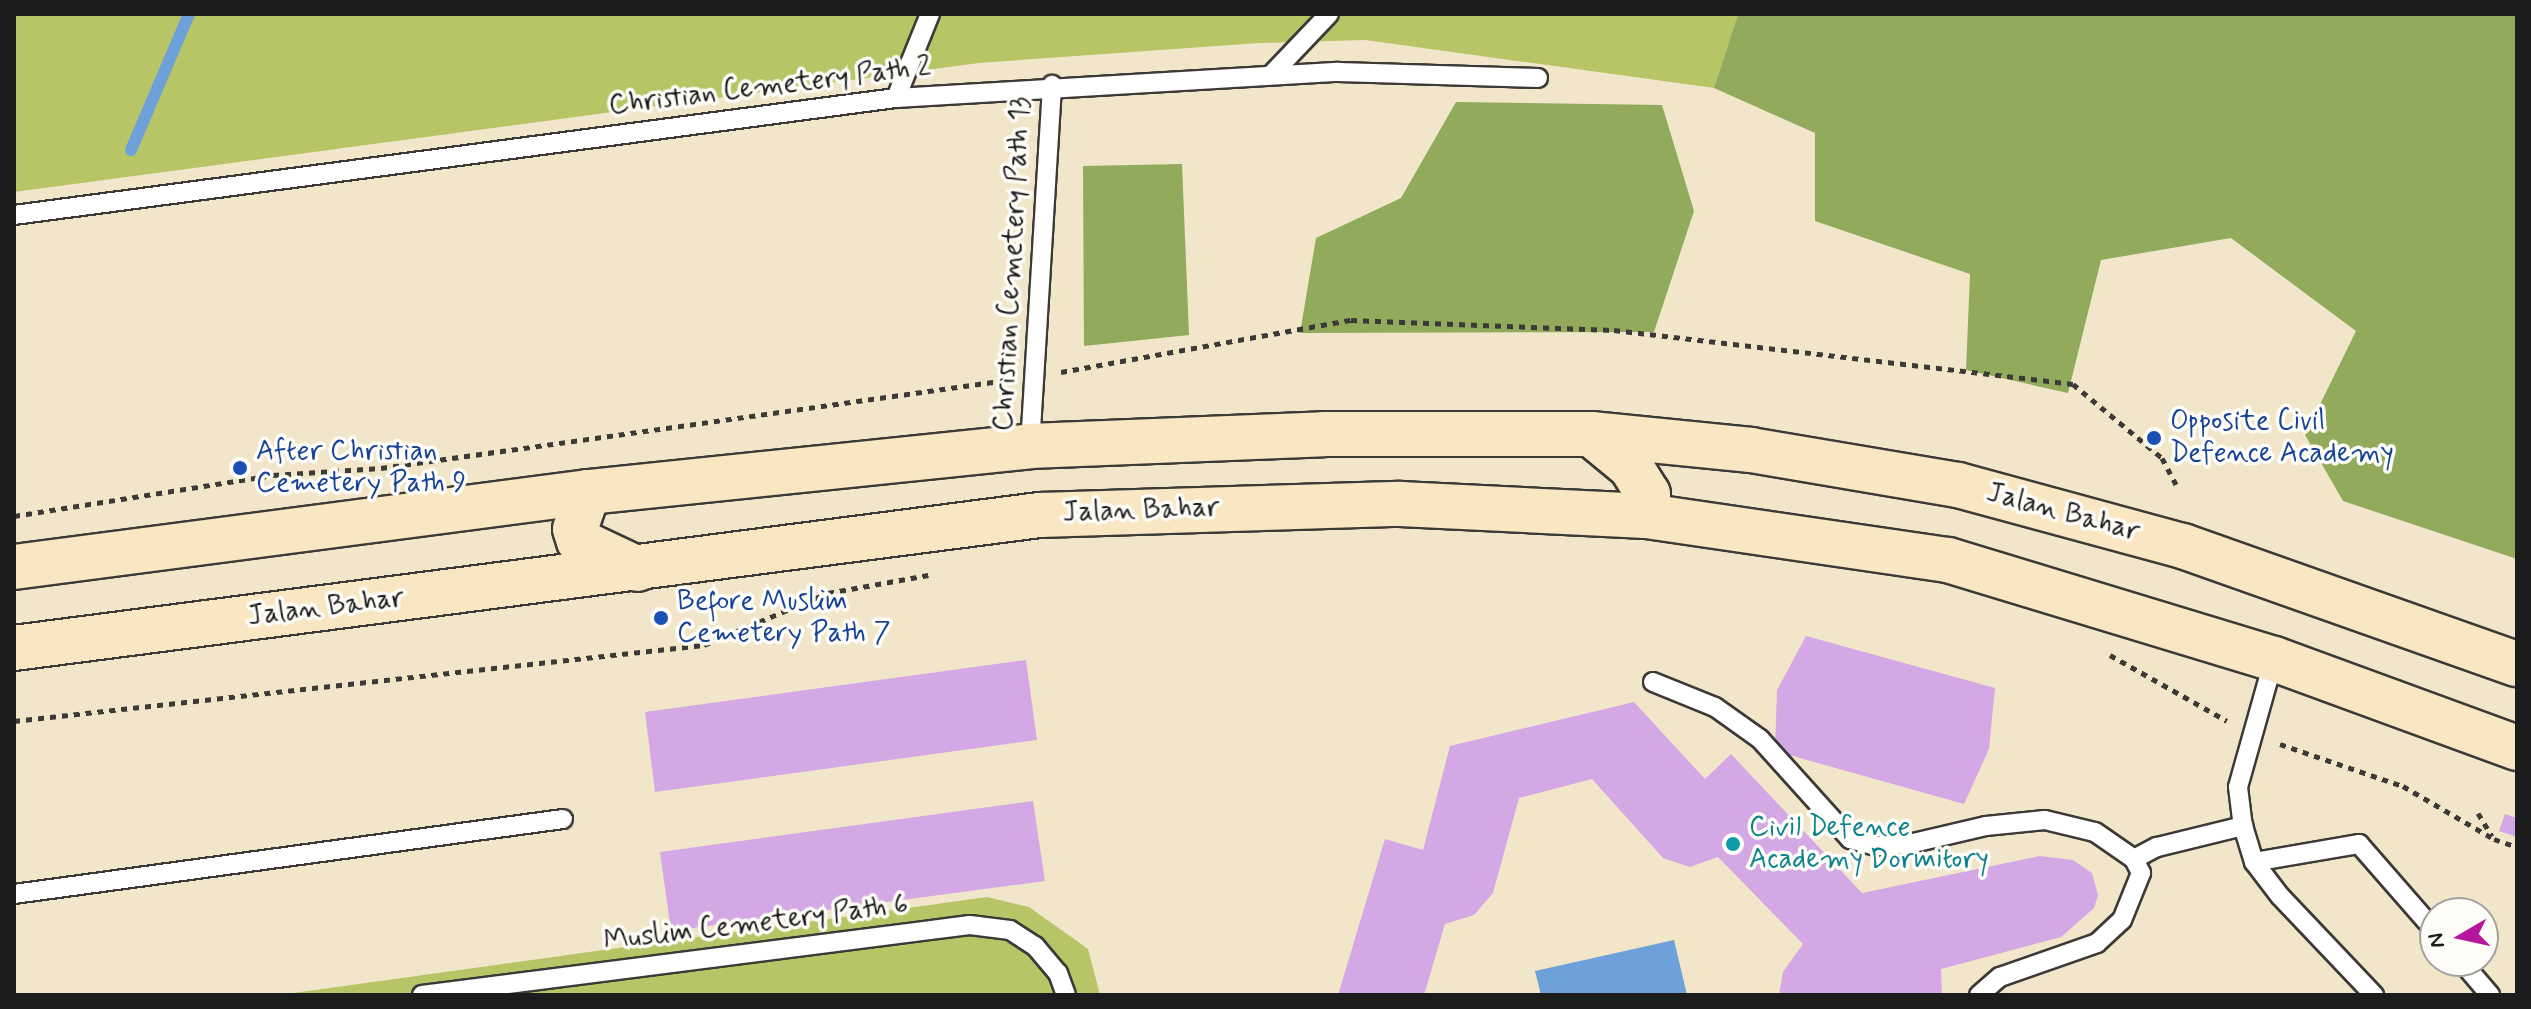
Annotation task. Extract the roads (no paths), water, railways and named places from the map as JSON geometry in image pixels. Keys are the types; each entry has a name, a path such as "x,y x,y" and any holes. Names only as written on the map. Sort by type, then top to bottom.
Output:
{"main road":[{"name":"Jalan Bahar","path":"14,567 588,492 1030,446 1324,434 1591,434 1751,450 1958,485 2183,546 2517,664"},
{"path":"1591,434 1631,467 1648,494 1646,516"},
{"path":"588,492 575,529 579,541 638,569"},
{"name":"Jalan Bahar","path":"14,648 1040,515 1145,508 1400,504 1646,516 1948,560 2274,659 2517,748"}],"lane":[{"path":"896,98 930,14"},
{"path":"1271,75 1329,14"},
{"name":"Christian Cemetery Path 2","path":"14,215 896,98 1052,85 1338,72 1538,78"},
{"name":"Christian Cemetery Path 13","path":"1030,446 1052,85"},
{"path":"2274,659 2238,787 2243,826 2254,862 2374,995"},
{"path":"1653,682 1715,707 1760,739 1850,839 1877,846 1909,844 1986,826 2045,820 2095,832 2134,859 2141,873 2122,920 2097,943 2000,977 1979,995"},
{"path":"14,894 563,819"},
{"path":"2134,859 2157,847 2243,826"},
{"path":"2254,862 2359,844 2419,913"},
{"name":"Muslim Cemetery Path 6","path":"422,995 970,925 1010,930 1035,946 1058,973 1066,995"},
{"path":"2475,977 2490,995"}],"water":[{"path":"1674,940 1687,995 1541,995 1535,971"}],"waterway":[{"path":"131,150 189,14"}],"place":[{"name":"Opposite Civil Defence Academy","path":"2154,438"},
{"name":"After Christian Cemetery Path 9","path":"240,468"},
{"name":"Before Muslim Cemetery Path 7","path":"661,618"},
{"name":"Civil Defence Academy Dormitory","path":"1733,844"}]}
